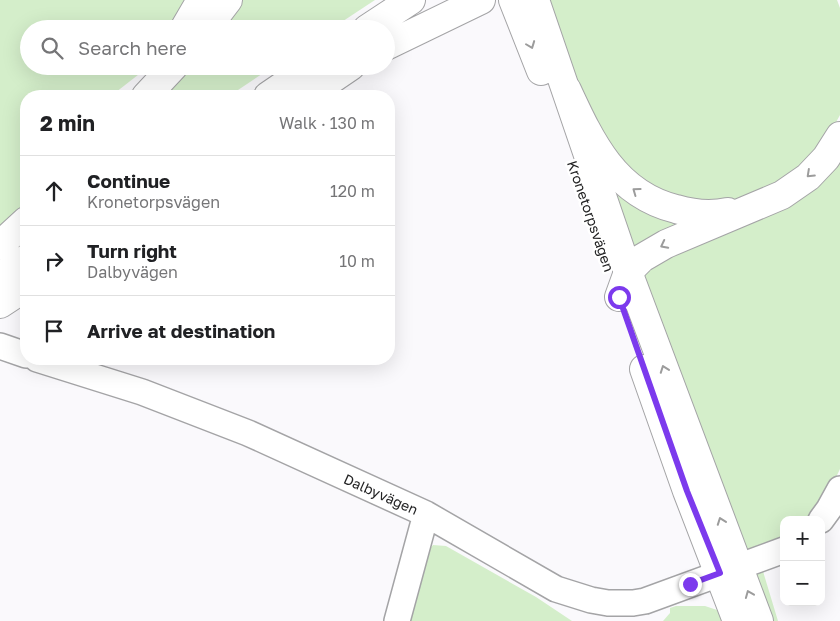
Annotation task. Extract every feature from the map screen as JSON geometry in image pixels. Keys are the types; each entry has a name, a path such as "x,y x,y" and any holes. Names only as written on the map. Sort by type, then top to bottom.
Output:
{"main road":[{"path":"189,20 201,0"},
{"path":"213,20 228,0"},
{"path":"381,20 410,0"},
{"path":"395,39 452,0"},
{"path":"395,41 481,0"},
{"name":"Kronetorpsvägen","path":"513,0 539,66 687,491 729,570"},
{"name":"Kronetorpsvägen","path":"535,0 729,570"},
{"path":"144,90 154,75"},
{"path":"152,90 166,75"},
{"path":"277,90 299,75"},
{"path":"316,90 338,75"},
{"path":"566,90 598,152 616,174 637,193 662,206 689,213 714,215 749,208"},
{"path":"619,297 628,272 642,258 666,244 782,195 808,177 826,158 840,136"},
{"path":"0,245 20,227"},
{"path":"0,276 20,263"},
{"path":"0,304 20,291"},
{"path":"729,570 737,621"},
{"path":"729,570 760,621"}],"street":[{"path":"0,346 20,353"},
{"name":"Dalbyvägen","path":"56,365 142,392 248,433 426,514 556,589 636,612 664,595 780,551"},
{"path":"824,516 840,489"},
{"path":"397,621 426,514"}],"green space":[{"path":"0,0 187,0 177,20 20,20 20,75 138,75 119,90 20,90 20,215 0,234"},
{"path":"239,0 375,0 345,20 223,20"},
{"path":"549,0 837,0 840,8 840,115 819,153 757,197 715,205 669,199 617,160 582,96"},
{"path":"177,75 260,75 238,90 163,90"},
{"path":"840,153 840,469 828,494 812,516 780,516 780,540 747,552 641,271"},
{"path":"600,168 695,221 629,256"},
{"path":"433,545 446,546 536,597 572,621 405,621 423,557"},
{"path":"762,568 778,621 768,621 754,576 756,571"},
{"path":"676,606 705,606 717,610 724,621 663,621 670,613 670,608"}],"route":[{"path":"619,297 687,491 720,573 690,584"}]}
